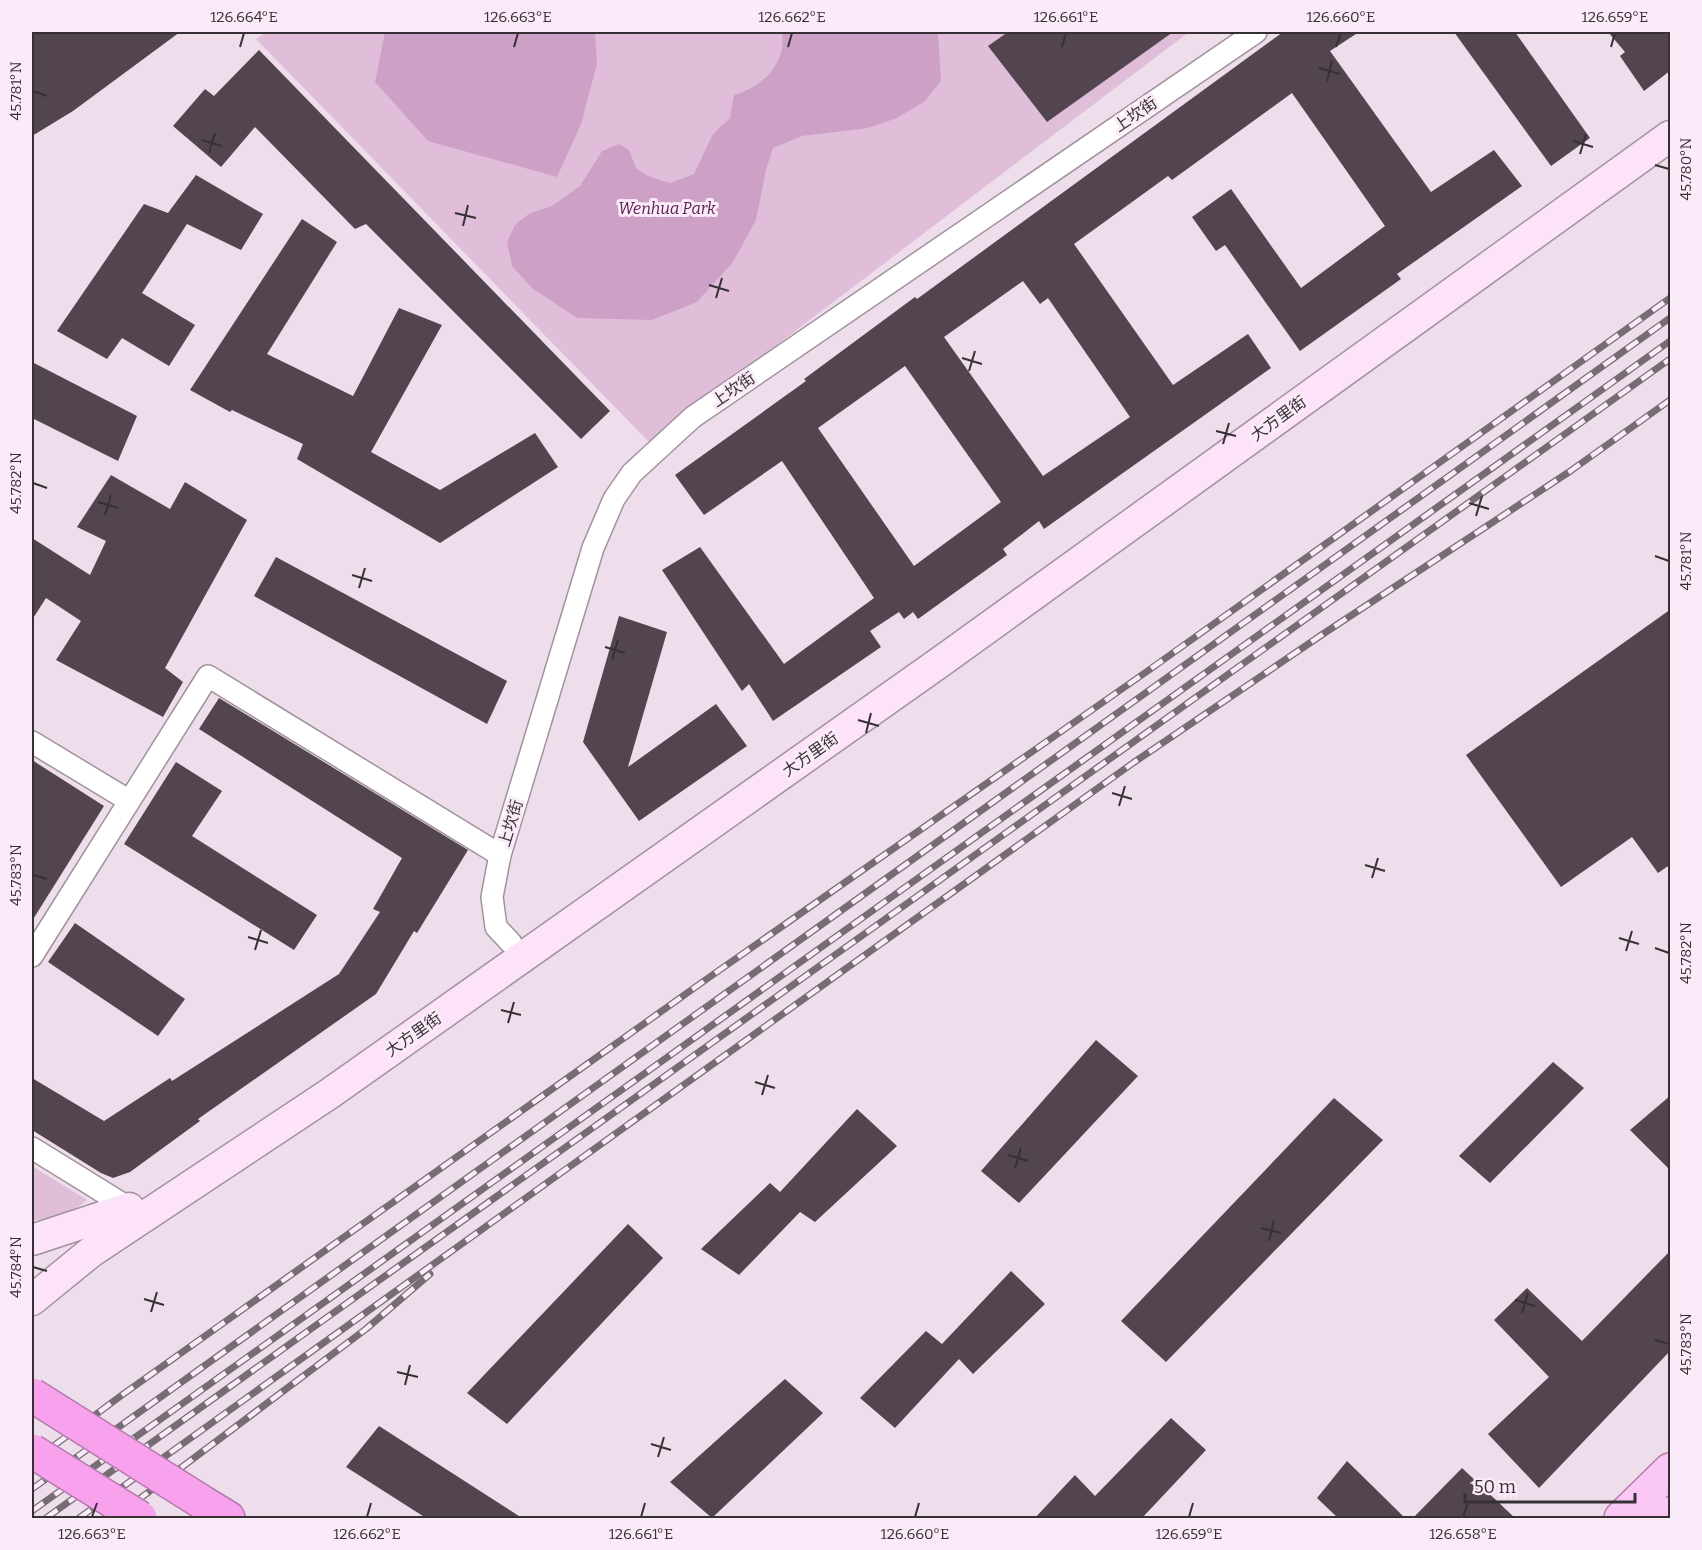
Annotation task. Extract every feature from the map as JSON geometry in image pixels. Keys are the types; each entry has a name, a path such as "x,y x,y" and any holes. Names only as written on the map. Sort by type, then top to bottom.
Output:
{"highway":[{"path":"32,1395 217,1511"},
{"path":"32,1451 140,1518"}],"main road":[{"name":"大方里街","path":"32,1281 51,1264 129,1208 511,943 1671,119"},
{"name":"大方里街","path":"32,1300 91,1252 329,1094 952,653 1671,136"},
{"path":"32,1240 129,1208"},
{"path":"1621,1518 1671,1470"},
{"path":"217,1511 243,1518"}],"street":[{"name":"上坎街","path":"511,943 496,927 492,897 500,855 593,548 614,499 632,473 693,417 1256,32"},
{"path":"32,956 208,676 500,855"},
{"path":"32,742 128,800"},
{"path":"32,1148 129,1208"}],"green space":[{"name":"Wenhua Park","path":"266,32 1189,32 649,442 256,39"},
{"path":"32,1166 87,1200 68,1215 32,1221"}],"shaded area":[{"path":"385,32 595,32 597,64 581,124 557,177 428,141 375,82"},
{"path":"782,32 938,32 941,81 925,101 897,118 868,128 802,136 773,148 756,220 733,262 697,302 652,320 577,318 532,288 512,266 507,242 515,225 530,213 552,206 580,186 602,151 619,144 629,150 636,168 648,176 670,183 694,174 713,134 730,118 734,95 763,80 777,63 783,43"}],"building":[{"path":"32,32 180,32 73,111 32,136"},
{"path":"1008,32 1173,32 1047,122 988,46"},
{"path":"1283,32 1359,32 1330,51 1431,192 1494,150 1522,186 1397,274 1401,279 1300,351 1225,245 1216,251 1192,217 1231,189 1301,288 1385,226 1292,93 1172,180 1168,176 1074,244 1173,385 1248,334 1271,368 1044,529 1039,521 1003,549 1007,555 918,619 913,612 904,619 899,612 870,631 881,647 773,721 749,684 742,691 662,570 700,547 784,664 874,598 782,461 704,515 675,475 806,381 804,379 915,297 917,299","holes":["1023,281 1040,304 1048,298 1130,417 1043,476 944,337","905,366 1001,502 914,566 818,428"]},
{"path":"1454,32 1515,32 1590,138 1551,166"},
{"path":"1608,32 1671,32 1671,70 1644,91 1620,56 1625,52"},
{"path":"259,50 610,411 581,439 366,224 355,229 255,127 221,167 173,126 205,89 214,96"},
{"path":"196,175 263,214 241,250 187,224 142,293 195,325 169,366 122,338 107,359 57,331 144,204 168,213"},
{"path":"302,219 337,242 267,354 353,396 399,308 442,325 371,452 440,490 535,433 558,467 440,543 297,459 303,444 232,410 230,412 190,390"},
{"path":"32,362 137,416 118,461 32,418"},
{"path":"111,475 170,509 185,482 247,520 165,668 183,682 163,717 56,660 81,621 46,598 32,620 32,538 90,575 106,541 77,527"},
{"path":"276,557 507,681 487,724 254,596"},
{"path":"1671,609 1671,864 1658,873 1632,837 1561,887 1466,755"},
{"path":"619,616 667,632 628,767 716,704 747,746 639,821 583,742"},
{"path":"219,698 468,850 417,933 414,931 376,994 198,1119 200,1121 130,1172 113,1178 101,1173 32,1130 32,1078 104,1121 170,1078 172,1081 339,974 380,912 373,909 402,858 199,729"},
{"path":"32,760 104,806 32,921"},
{"path":"176,762 222,791 192,836 317,915 294,950 124,844"},
{"path":"75,923 185,999 158,1036 48,962"},
{"path":"1096,1040 1138,1076 1019,1203 981,1171"},
{"path":"1553,1062 1584,1088 1490,1183 1459,1156"},
{"path":"1671,1095 1671,1171 1630,1130"},
{"path":"1334,1098 1383,1140 1166,1362 1121,1321"},
{"path":"857,1109 897,1146 815,1222 800,1212 739,1275 701,1249 770,1183 780,1192"},
{"path":"628,1224 663,1258 507,1424 467,1393"},
{"path":"1671,1250 1671,1350 1539,1488 1488,1434 1549,1377 1494,1320 1527,1288 1582,1341"},
{"path":"1011,1271 1045,1304 973,1374 959,1359 895,1428 860,1398 926,1331 942,1344"},
{"path":"785,1379 823,1413 712,1518 670,1482"},
{"path":"1171,1418 1206,1450 1142,1518 1035,1518 1075,1475 1095,1496"},
{"path":"379,1426 522,1518 426,1518 346,1467"},
{"path":"1347,1461 1405,1518 1338,1518 1317,1498"},
{"path":"1462,1468 1515,1518 1413,1518"}],"railway":[{"path":"32,1462 122,1395 711,976 1149,670 1670,298"},
{"path":"32,1489 1670,318"},
{"path":"32,1511 1670,341"},
{"path":"46,1518 1670,359"},
{"path":"79,1518 1133,763 1326,632 1569,472 1670,400"},
{"path":"114,1518 366,1329 430,1274"}]}
